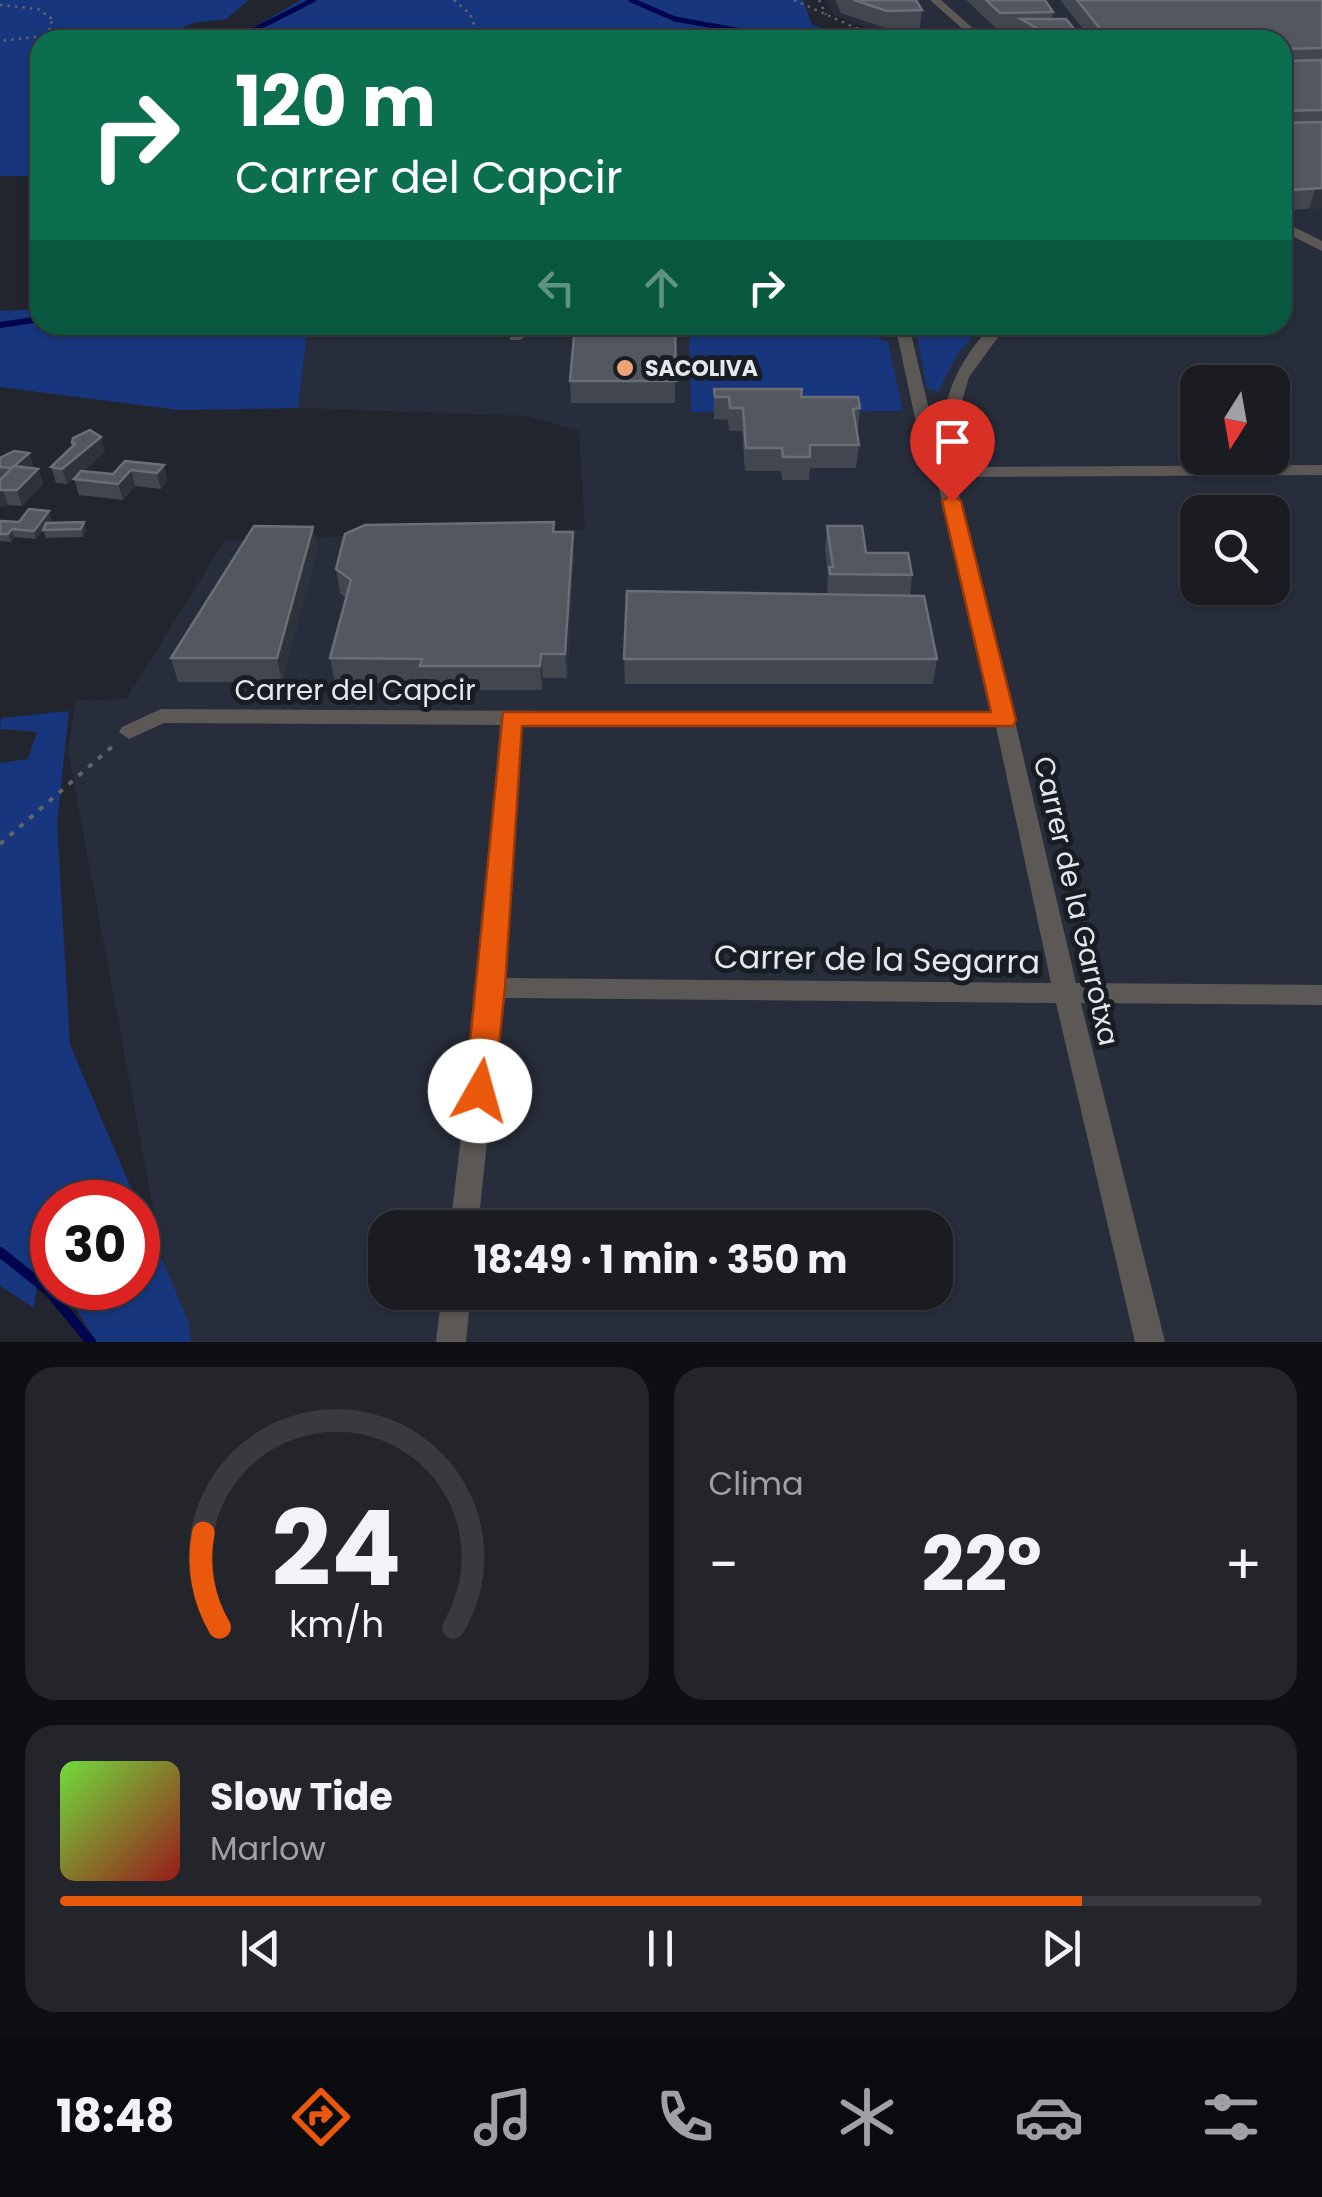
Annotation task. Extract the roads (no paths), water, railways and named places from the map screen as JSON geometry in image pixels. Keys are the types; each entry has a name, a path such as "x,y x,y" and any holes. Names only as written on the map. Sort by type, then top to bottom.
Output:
{"street":[{"path":"935,0 970,30"},
{"path":"1315,237 1322,247"},
{"name":"Carrer de la Garrotxa","path":"904,335 929,446 944,472 1150,1342"},
{"name":"Carrer de la Garrotxa","path":"944,472 952,396 971,358 991,335"},
{"path":"944,472 1322,470"},
{"name":"Carrer del Capcir","path":"129,732 161,716 1004,720"},
{"path":"466,1210 491,988 511,718"},
{"name":"Carrer de la Segarra","path":"491,988 1322,995"},
{"path":"451,1342 454,1310"}],"waterway":[{"path":"254,30 313,0"},
{"path":"631,0 675,19 736,30"},
{"path":"0,325 30,320"},
{"path":"0,1252 49,1291 91,1342"}],"place":[{"name":"SACOLIVA","path":"625,368"}]}
